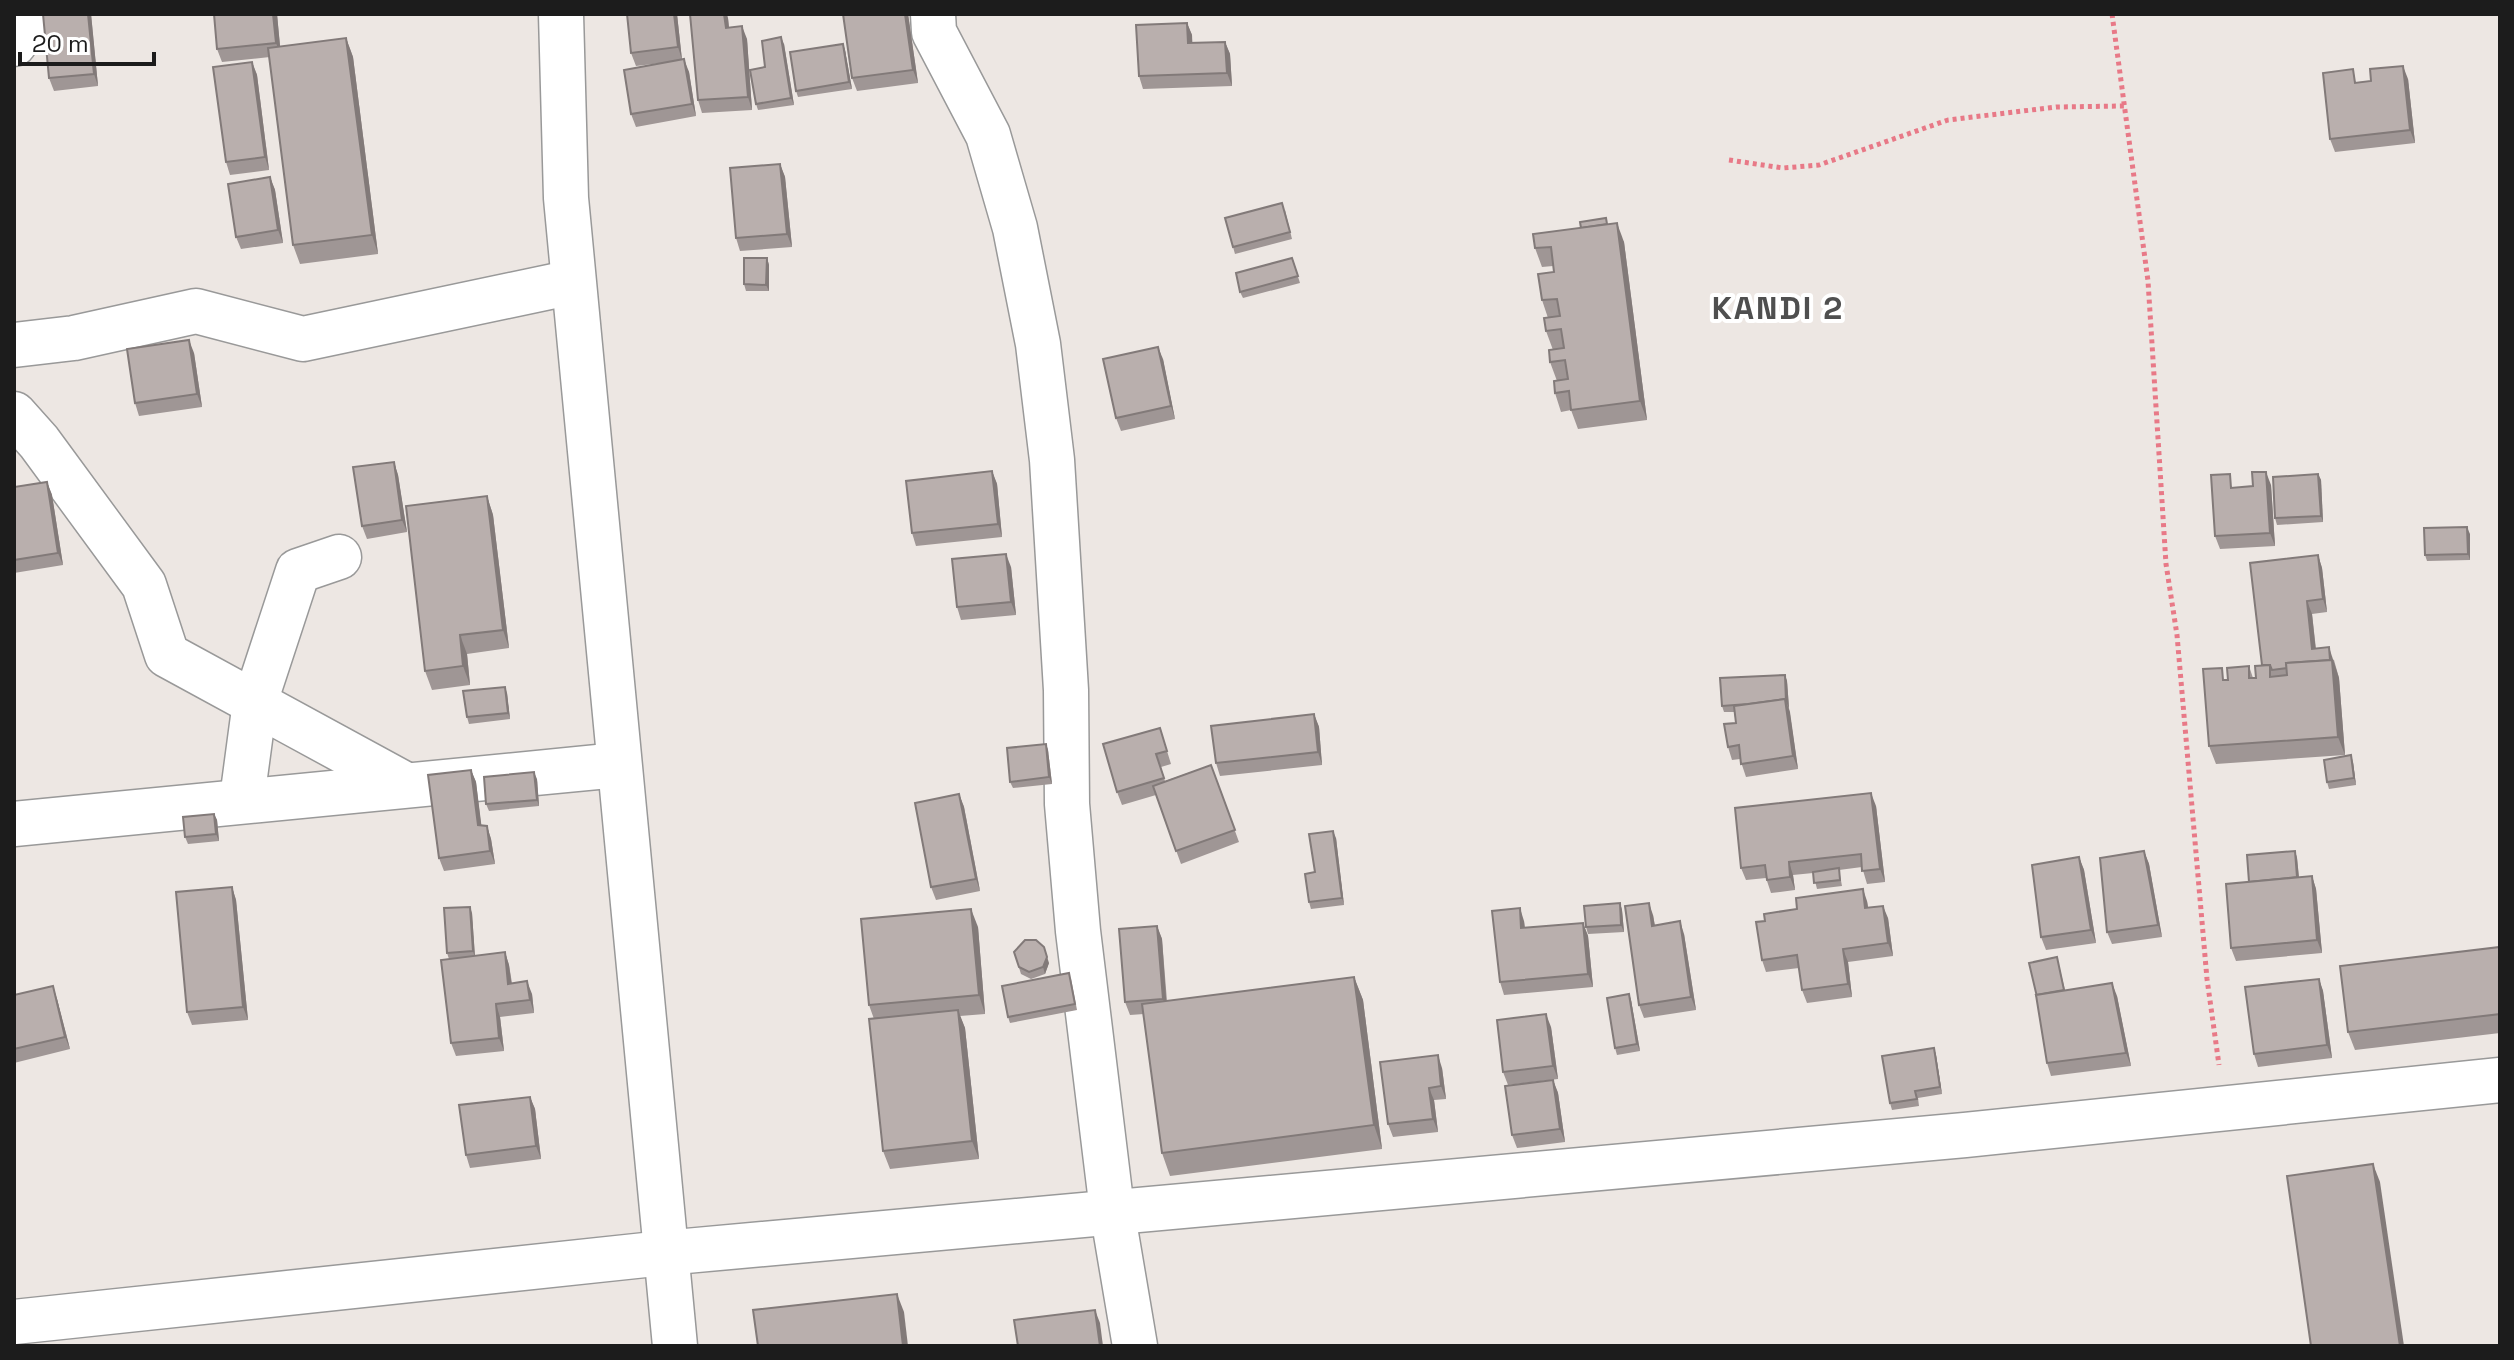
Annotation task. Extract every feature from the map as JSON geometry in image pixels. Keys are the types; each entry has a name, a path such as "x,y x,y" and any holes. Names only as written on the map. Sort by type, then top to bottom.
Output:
{"street":[{"path":"14,44 34,14"},
{"path":"561,14 566,198 573,282 675,1346"},
{"path":"933,14 934,32 988,135 1015,228 1038,344 1052,460 1066,690 1067,804 1112,1210 1135,1346"},
{"path":"14,345 74,338 196,311 303,339 573,282"},
{"path":"14,414 39,442 144,585 167,655 404,784"},
{"path":"242,799 255,702 298,571 339,557"},
{"path":"14,824 242,799 618,765"},
{"path":"14,1322 664,1253 2226,1110 2500,1080"}],"path":[{"path":"2112,14 2148,281 2166,564 2177,635 2207,979 2226,1110"},
{"path":"1729,160 1783,168 1819,165 1948,120 2056,107 2124,106"}],"building":[{"path":"43,14 88,14 94,74 49,78"},
{"path":"214,14 273,14 276,43 217,49"},
{"path":"627,14 674,14 678,47 631,53"},
{"path":"690,14 724,14 726,28 742,26 748,97 698,100"},
{"path":"843,14 905,14 913,70 852,78"},
{"path":"1187,23 1188,43 1225,42 1227,73 1139,76 1136,25"},
{"path":"781,37 791,98 756,104 750,70 765,67 762,41"},
{"path":"346,38 372,235 293,245 268,48"},
{"path":"843,44 849,82 796,91 790,52"},
{"path":"684,59 692,104 631,114 624,70"},
{"path":"252,62 265,157 226,162 213,67"},
{"path":"2403,66 2410,130 2330,139 2323,73 2353,69 2355,83 2371,81 2370,69"},
{"path":"780,164 787,234 736,238 730,168"},
{"path":"270,177 278,230 236,237 228,184"},
{"path":"1282,203 1290,232 1233,247 1225,218"},
{"path":"1606,218 1607,224 1581,228 1580,222"},
{"path":"1617,223 1640,401 1571,410 1569,391 1555,393 1554,381 1568,379 1565,360 1550,362 1549,350 1564,348 1561,329 1546,331 1544,318 1560,316 1557,299 1542,300 1538,274 1554,272 1551,247 1535,248 1533,234"},
{"path":"744,258 767,258 766,285 744,284"},
{"path":"1292,258 1298,276 1240,292 1236,273"},
{"path":"189,340 197,394 135,403 127,349"},
{"path":"1158,347 1171,406 1116,418 1103,359"},
{"path":"394,462 402,520 362,526 353,467"},
{"path":"992,471 998,524 912,533 906,481"},
{"path":"2252,472 2266,472 2270,533 2215,536 2211,475 2230,474 2231,488 2253,486"},
{"path":"2318,474 2321,516 2275,518 2273,477"},
{"path":"47,482 58,553 14,560 14,487"},
{"path":"487,496 503,630 460,635 463,666 425,671 406,506"},
{"path":"2467,527 2468,554 2425,555 2424,528"},
{"path":"1006,554 1011,602 957,607 952,559"},
{"path":"2318,555 2323,599 2307,601 2312,649 2329,647 2330,660 2286,663 2287,668 2272,670 2270,665 2262,665 2250,563"},
{"path":"2332,660 2338,737 2209,746 2203,669 2222,668 2223,680 2228,680 2227,668 2249,666 2249,678 2256,678 2255,666 2270,665 2270,677 2287,675 2286,663"},
{"path":"1785,675 1786,702 1785,699 1722,706 1720,678"},
{"path":"505,687 508,713 467,717 463,691"},
{"path":"1785,699 1793,756 1741,764 1739,745 1728,747 1724,724 1736,723 1734,706"},
{"path":"1314,714 1318,752 1216,763 1211,726"},
{"path":"1160,728 1167,751 1156,754 1164,778 1117,792 1103,744"},
{"path":"1046,744 1049,777 1010,782 1007,748"},
{"path":"2351,755 2354,778 2327,782 2324,760"},
{"path":"1211,765 1235,830 1176,851 1153,786"},
{"path":"471,770 478,825 487,826 490,851 439,858 428,775"},
{"path":"534,772 537,800 486,804 484,777"},
{"path":"1871,793 1880,869 1862,871 1861,854 1789,862 1790,877 1767,880 1765,865 1741,868 1735,808"},
{"path":"959,794 976,879 931,887 915,803"},
{"path":"214,814 216,834 185,837 183,817"},
{"path":"1333,831 1342,898 1309,902 1305,874 1315,872 1309,834"},
{"path":"2144,851 2158,925 2107,932 2100,858"},
{"path":"2295,851 2297,877 2249,882 2247,855"},
{"path":"2079,857 2091,930 2041,937 2032,865"},
{"path":"1839,868 1840,880 1814,883 1813,872"},
{"path":"2312,876 2317,940 2231,948 2226,884"},
{"path":"232,887 243,1007 187,1012 176,892"},
{"path":"1863,889 1865,908 1883,906 1888,943 1843,949 1848,984 1802,990 1797,955 1762,960 1756,922 1765,921 1764,914 1797,909 1796,898"},
{"path":"1620,903 1621,925 1586,927 1584,906"},
{"path":"1649,903 1652,926 1680,921 1691,997 1639,1005 1625,906"},
{"path":"470,907 473,951 447,953 444,908"},
{"path":"1520,908 1521,928 1583,923 1588,974 1500,982 1492,911"},
{"path":"971,909 979,995 869,1005 861,919"},
{"path":"1157,926 1163,999 1125,1002 1119,929"},
{"path":"1025,940 1036,940 1044,947 1047,957 1043,967 1029,972 1019,967 1014,952"},
{"path":"2500,947 2500,1014 2348,1032 2340,966"},
{"path":"505,952 508,984 527,981 530,1000 496,1004 499,1038 451,1043 441,960"},
{"path":"2057,957 2064,990 2037,995 2029,963"},
{"path":"1069,973 1075,1004 1008,1017 1002,986"},
{"path":"1354,977 1374,1125 1162,1153 1142,1004"},
{"path":"2319,979 2327,1045 2254,1054 2245,987"},
{"path":"2112,983 2126,1053 2047,1063 2036,995"},
{"path":"53,986 65,1037 14,1049 14,995"},
{"path":"1629,994 1637,1044 1615,1048 1607,998"},
{"path":"958,1010 972,1141 883,1151 869,1019"},
{"path":"1546,1014 1553,1066 1503,1072 1497,1020"},
{"path":"1934,1048 1940,1087 1915,1091 1917,1099 1890,1103 1882,1056"},
{"path":"1438,1055 1441,1086 1429,1088 1433,1119 1388,1124 1380,1062"},
{"path":"1553,1080 1560,1129 1512,1135 1505,1086"},
{"path":"530,1097 536,1146 466,1155 459,1105"},
{"path":"2373,1164 2400,1346 2311,1346 2287,1176"},
{"path":"897,1294 903,1346 758,1346 753,1310"},
{"path":"1095,1310 1100,1346 1018,1346 1014,1320"}],"district":[{"name":"KANDI 2","path":"1778,308"}]}
